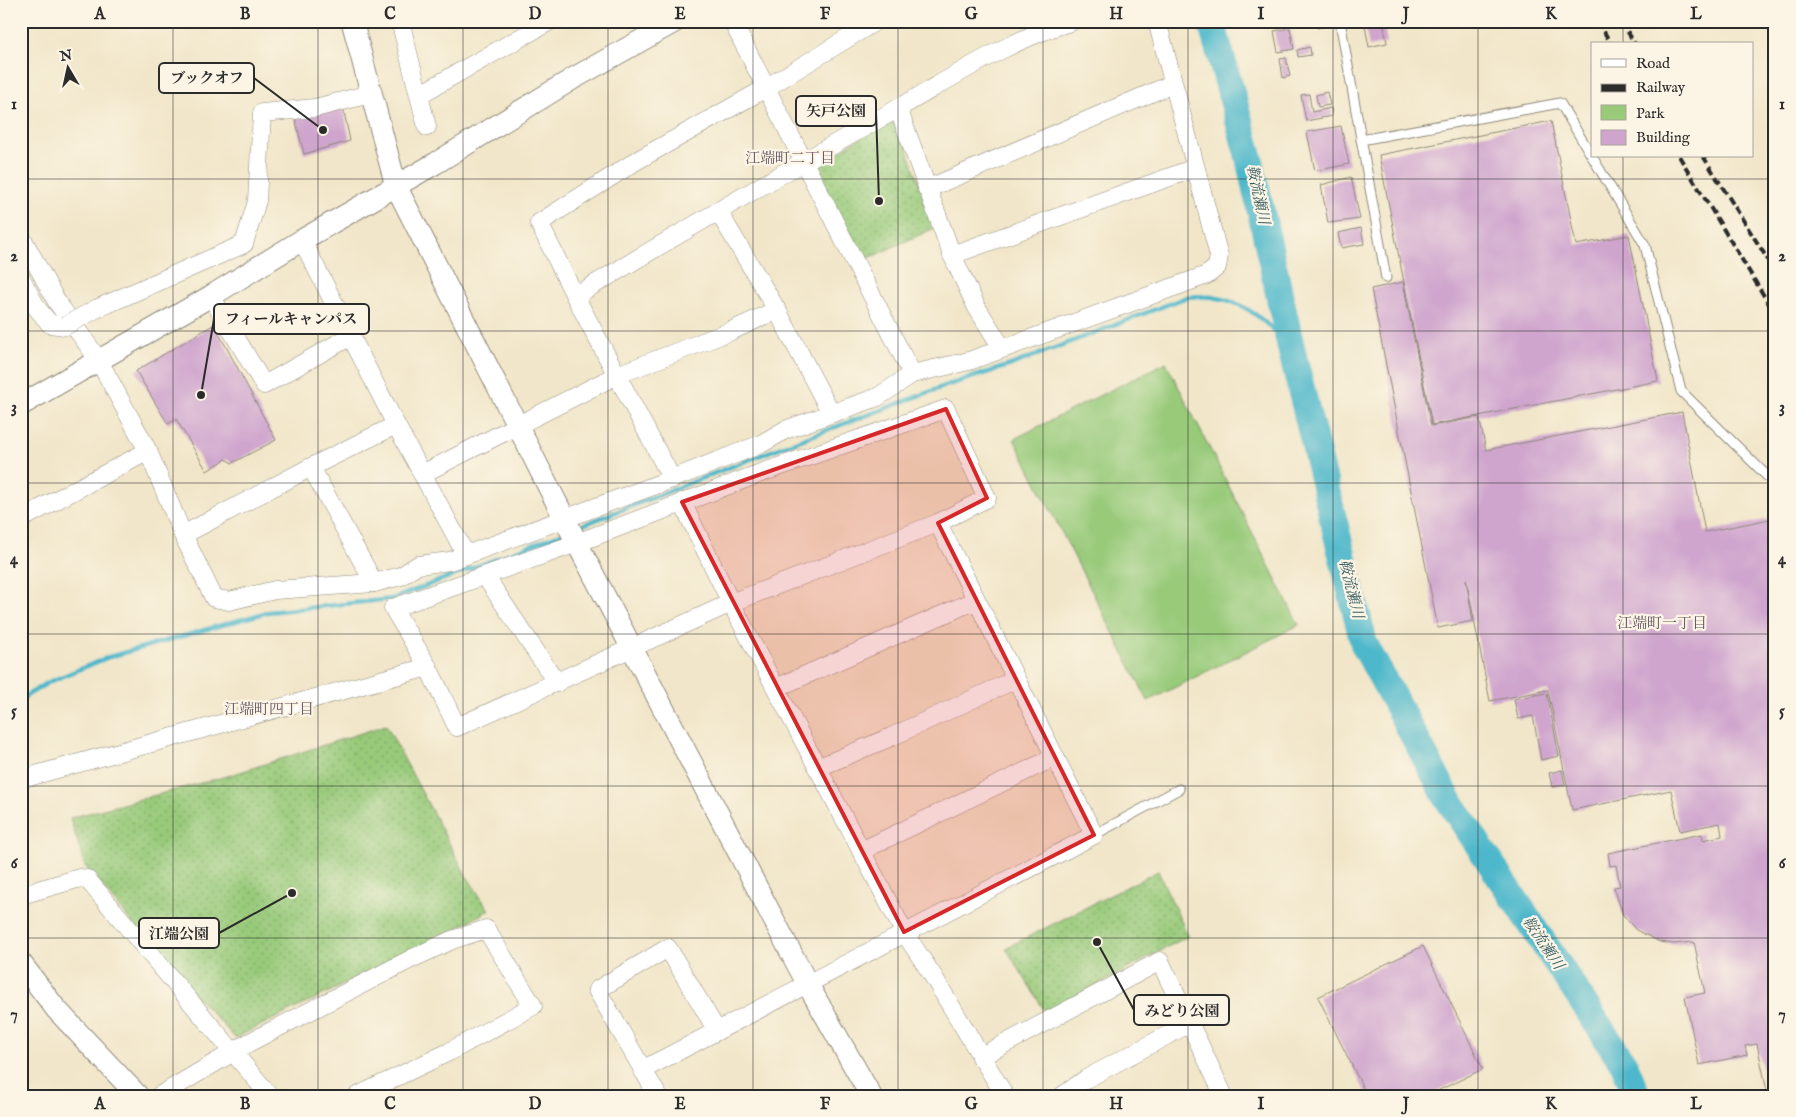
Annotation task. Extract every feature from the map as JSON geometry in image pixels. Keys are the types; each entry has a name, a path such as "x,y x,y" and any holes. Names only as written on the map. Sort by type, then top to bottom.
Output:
{"street":[{"path":"352,21 396,186 571,530 808,985 871,1096"},
{"path":"400,21 427,127 419,95 550,21"},
{"path":"21,405 98,359 211,296 574,78 676,21"},
{"path":"732,21 802,162 912,374"},
{"path":"672,478 575,296 539,223 636,162 766,88 876,21"},
{"path":"575,296 802,162 971,67 1046,29 1073,21"},
{"path":"21,236 57,302 98,359 148,451 183,535 214,598 229,601 275,590 374,583 401,576 418,565 450,561 466,555 571,530 682,502 946,409 987,498 938,523 731,603 457,727 428,667 393,608 485,576 571,530 672,478 761,444 785,430 878,397 912,374 969,361 1207,275 1216,267 1219,256 1172,84 1157,21"},
{"path":"927,189 1172,84"},
{"path":"21,278 36,307 50,324 65,326 96,310 244,244 257,201 262,112 315,108 370,94"},
{"path":"898,108 952,255 976,306 1002,348"},
{"path":"952,255 1195,168"},
{"path":"718,211 777,310 831,413"},
{"path":"302,240 396,425 466,555"},
{"path":"211,296 264,385 351,336"},
{"path":"422,474 617,375 732,331 777,310"},
{"path":"183,535 311,467 396,425"},
{"path":"21,519 148,451"},
{"path":"311,467 374,583"},
{"path":"682,502 731,603 904,932 933,976 1005,1096"},
{"path":"642,1070 808,985 904,932 1094,835 938,523"},
{"path":"485,576 557,683"},
{"path":"776,688 976,600"},
{"path":"21,779 428,667"},
{"path":"817,768 891,737 1016,679"},
{"path":"861,851 1055,757"},
{"path":"21,895 80,878 87,879 270,1096"},
{"path":"159,1096 250,1042 413,958 452,940 486,929 532,1006 449,1052 357,1096"},
{"path":"658,1096 597,990 668,948 717,1031"},
{"path":"980,1057 1160,961 1224,1096"},
{"path":"21,963 56,1009 138,1096"},
{"path":"1062,1096 1086,1079 1190,1023"}],"lane":[{"path":"1340,21 1386,278"},
{"path":"1361,140 1560,103 1591,155"},
{"path":"1593,158 1645,245 1681,391 1775,484"},
{"path":"1094,835 1179,789"}],"highlighted area":[{"path":"946,409 987,498 938,523 1094,835 904,932 682,502"}],"green space":[{"path":"888,121 899,125 935,228 862,261 818,173 820,163"},
{"path":"1166,362 1299,625 1148,701 1014,439"},
{"path":"386,725 466,875 489,910 447,934 235,1038 164,961 85,866 70,818 231,775"},
{"path":"1158,871 1188,936 1046,1013 1006,948"}],"building":[{"path":"1316,21 1347,21 1347,22 1317,28"},
{"path":"1364,21 1383,21 1387,43 1369,47"},
{"path":"1290,28 1294,49 1278,52 1274,31"},
{"path":"1310,47 1311,55 1298,57 1297,50"},
{"path":"1286,58 1290,76 1283,78 1280,59"},
{"path":"1327,92 1330,105 1318,107 1316,95"},
{"path":"1309,94 1312,112 1331,108 1332,116 1306,121 1301,95"},
{"path":"343,107 350,141 304,154 295,118"},
{"path":"1551,121 1576,245 1629,235 1658,381 1432,425 1379,155"},
{"path":"1341,126 1349,164 1315,171 1307,132"},
{"path":"1351,177 1360,219 1328,223 1321,185"},
{"path":"1361,228 1364,244 1341,248 1338,233"},
{"path":"1403,282 1431,426 1479,417 1486,450 1682,412 1705,532 1775,518 1775,1096 1768,1096 1757,1044 1745,1046 1747,1055 1699,1065 1685,997 1705,993 1694,942 1674,944 1660,942 1636,930 1623,915 1614,887 1620,886 1616,865 1610,866 1608,853 1702,834 1703,840 1722,836 1720,823 1680,831 1671,790 1572,810 1548,690 1490,701 1466,579 1473,621 1438,628 1371,289"},
{"path":"213,325 276,440 232,463 226,459 207,471 176,419 168,424 136,371"},
{"path":"1547,693 1559,756 1541,760 1533,716 1518,719 1514,699"},
{"path":"1562,770 1565,785 1552,787 1549,773"},
{"path":"1423,946 1483,1069 1427,1096 1367,1096 1318,997"}],"waterway":[{"name":"鞍流瀬川","path":"1211,21 1248,153 1292,352 1364,644 1448,799 1624,1064 1637,1096"},
{"path":"575,528 779,448 948,385 1011,365 1187,297 1204,296 1220,298 1247,309 1271,328 1292,352"},
{"path":"21,699 49,682 109,657 268,612 392,599 566,532"}],"railway":[{"path":"1598,21 1610,42"},
{"path":"1621,21 1634,42"},
{"path":"1680,158 1775,314"},
{"path":"1704,158 1775,271"}],"place":[{"name":"ブックオフ","path":"323,130"},
{"name":"矢戸公園","path":"879,201"},
{"name":"フィールキャンパス","path":"201,395"},
{"name":"江端公園","path":"292,893"},
{"name":"みどり公園","path":"1097,942"}],"district":[{"name":"江端町二丁目","path":"790,158"},
{"name":"江端町一丁目","path":"1662,623"},
{"name":"江端町四丁目","path":"269,709"}]}
